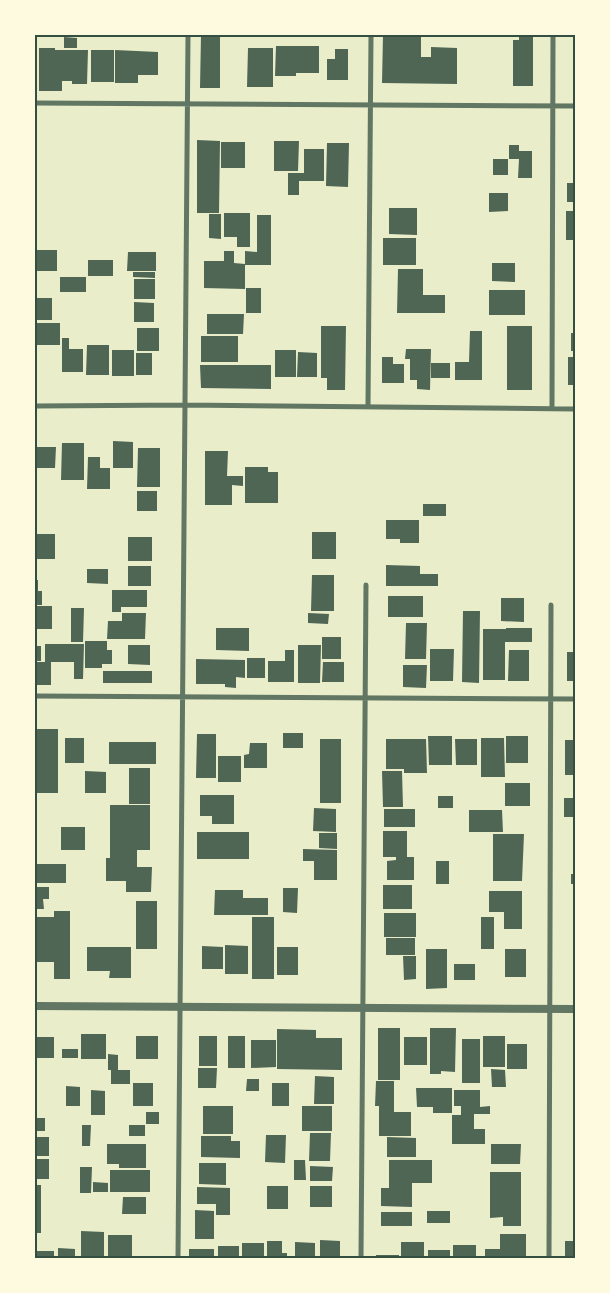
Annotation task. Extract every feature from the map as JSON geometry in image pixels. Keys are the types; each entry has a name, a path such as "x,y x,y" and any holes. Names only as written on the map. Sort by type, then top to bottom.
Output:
{"street":[{"path":"178,1258 188,35"},
{"path":"368,406 371,35"},
{"path":"552,408 553,35"},
{"path":"35,103 575,106"},
{"path":"35,406 275,405 575,409"},
{"path":"361,1258 366,585"},
{"path":"549,1258 551,605"},
{"path":"35,696 575,699"},
{"path":"35,1006 575,1009"}],"building":[{"path":"201,35 220,35 220,88 200,88"},
{"path":"383,35 421,35 421,57 431,57 431,47 457,48 457,84 382,83"},
{"path":"519,35 533,35 533,86 513,86 513,40 519,40"},
{"path":"64,37 77,38 77,48 64,48"},
{"path":"276,46 319,46 319,73 296,73 296,76 275,76"},
{"path":"39,48 88,50 87,84 72,84 72,81 62,81 62,91 39,91"},
{"path":"248,48 273,48 273,87 247,87"},
{"path":"335,49 348,49 348,80 327,80 327,59 335,59"},
{"path":"91,50 114,50 114,82 91,82"},
{"path":"115,50 158,52 158,75 138,75 138,83 115,83"},
{"path":"197,140 220,141 219,213 197,213"},
{"path":"274,141 299,141 298,171 274,171"},
{"path":"221,142 245,142 245,168 221,168"},
{"path":"327,143 349,143 348,187 326,186"},
{"path":"509,145 519,145 519,151 532,151 532,178 518,178 519,159 509,159"},
{"path":"304,149 324,149 324,181 299,181 299,195 288,195 288,173 304,173"},
{"path":"493,159 508,159 508,175 493,175"},
{"path":"567,183 575,183 575,202 567,202"},
{"path":"489,193 508,193 508,211 489,212"},
{"path":"389,208 417,208 417,235 389,234"},
{"path":"566,211 575,211 575,240 566,240"},
{"path":"224,213 250,213 250,247 237,247 237,237 224,237"},
{"path":"209,214 221,214 221,239 209,238"},
{"path":"257,215 271,215 271,265 245,265 245,289 204,288 204,261 224,261 224,251 234,251 234,263 245,264 245,251 257,252"},
{"path":"383,238 416,238 416,265 383,265"},
{"path":"35,250 57,250 57,271 35,271"},
{"path":"128,252 156,252 156,271 127,271"},
{"path":"88,260 113,260 113,276 88,276"},
{"path":"492,263 515,263 515,282 492,281"},
{"path":"398,269 423,269 423,295 445,295 445,313 397,313"},
{"path":"133,272 155,272 155,278 133,277"},
{"path":"60,277 86,277 86,292 60,292"},
{"path":"134,279 155,279 155,299 134,299"},
{"path":"246,288 261,288 261,313 246,313"},
{"path":"489,290 525,290 525,315 489,315"},
{"path":"35,298 52,298 52,320 35,320"},
{"path":"134,302 154,303 154,322 134,322"},
{"path":"207,314 244,314 243,334 207,334"},
{"path":"35,323 60,323 60,345 35,345"},
{"path":"321,326 346,326 345,390 327,390 327,378 321,378"},
{"path":"507,326 532,326 532,390 507,390"},
{"path":"137,328 159,328 159,351 137,351"},
{"path":"470,331 482,331 482,380 455,380 455,362 469,362"},
{"path":"571,333 575,333 575,351 571,351"},
{"path":"201,336 238,336 238,362 201,362"},
{"path":"62,338 69,338 69,349 83,349 83,372 62,372"},
{"path":"87,345 109,345 109,375 86,375"},
{"path":"406,349 431,349 430,390 417,389 417,380 410,380 410,359 405,359"},
{"path":"112,350 134,350 134,376 112,376"},
{"path":"275,350 296,350 296,377 275,377"},
{"path":"298,352 317,353 317,377 297,377"},
{"path":"136,353 152,353 152,375 136,375"},
{"path":"382,357 393,357 393,364 404,364 404,383 382,383"},
{"path":"568,357 575,357 575,385 568,385"},
{"path":"431,363 450,363 450,378 431,378"},
{"path":"200,365 271,365 271,389 201,388"},
{"path":"113,441 133,442 133,468 113,468"},
{"path":"62,443 84,443 84,480 61,480"},
{"path":"36,447 56,447 55,468 36,468"},
{"path":"138,448 160,448 160,487 137,487"},
{"path":"205,451 228,451 227,476 243,476 243,486 232,485 232,505 205,505"},
{"path":"88,457 100,457 100,468 110,468 110,489 87,489"},
{"path":"245,467 268,467 268,472 278,472 278,503 245,503"},
{"path":"137,491 157,491 157,511 137,511"},
{"path":"423,504 446,504 446,516 423,516"},
{"path":"386,520 419,520 419,543 400,543 400,539 386,539"},
{"path":"312,532 336,532 336,559 312,559"},
{"path":"35,534 55,534 55,559 35,559"},
{"path":"128,537 152,537 152,561 128,561"},
{"path":"386,565 420,566 420,574 438,574 438,586 386,586"},
{"path":"128,566 151,566 151,586 128,586"},
{"path":"87,569 108,569 108,584 87,583"},
{"path":"312,575 334,575 334,611 311,611"},
{"path":"35,580 38,580 38,591 42,591 42,605 35,605"},
{"path":"112,590 147,590 147,607 121,607 121,612 112,612"},
{"path":"388,596 423,596 423,617 388,617"},
{"path":"501,598 524,598 524,622 501,621"},
{"path":"35,606 52,606 52,629 35,629"},
{"path":"71,608 84,608 83,642 71,642"},
{"path":"463,611 480,611 479,683 462,682"},
{"path":"122,613 146,613 145,639 107,639 108,621 122,621"},
{"path":"308,613 329,614 328,624 308,623"},
{"path":"406,623 427,623 426,659 405,659"},
{"path":"216,628 249,628 249,651 216,650"},
{"path":"532,628 532,642 505,642 505,680 483,680 483,629"},
{"path":"322,637 341,637 341,659 322,659"},
{"path":"85,641 107,641 107,650 112,650 112,664 102,664 102,668 85,668"},
{"path":"45,644 84,644 83,679 74,679 74,662 51,662 51,685 35,685 35,662 45,662"},
{"path":"128,645 150,645 150,665 128,664"},
{"path":"298,645 321,645 320,683 298,683"},
{"path":"35,646 41,646 41,661 35,661"},
{"path":"430,649 454,649 453,681 430,681"},
{"path":"285,650 294,650 294,682 268,682 268,661 285,661"},
{"path":"509,650 529,650 529,681 508,681"},
{"path":"567,652 575,652 575,681 567,681"},
{"path":"247,658 265,658 265,678 247,678"},
{"path":"196,659 245,660 245,678 236,677 236,688 225,687 225,684 196,684"},
{"path":"323,662 344,662 344,682 322,682"},
{"path":"403,665 427,665 426,688 403,687"},
{"path":"103,671 152,671 152,683 103,683"},
{"path":"37,729 58,729 58,793 36,793"},
{"path":"283,733 303,733 303,748 283,748"},
{"path":"197,734 216,734 216,778 196,778"},
{"path":"428,736 452,736 452,765 429,765"},
{"path":"506,736 528,736 528,763 506,763"},
{"path":"65,738 84,738 84,763 65,763"},
{"path":"481,738 504,738 505,777 481,777"},
{"path":"320,739 341,739 341,803 320,803"},
{"path":"386,739 426,739 427,773 404,773 404,769 386,769"},
{"path":"455,739 477,739 477,765 456,765"},
{"path":"565,740 575,740 575,775 565,775"},
{"path":"109,742 156,742 156,764 109,764"},
{"path":"250,743 267,743 267,768 244,768 244,755 249,754"},
{"path":"218,756 241,756 241,782 218,782"},
{"path":"129,768 150,768 150,804 129,804"},
{"path":"85,771 106,772 106,793 85,793"},
{"path":"382,771 402,771 403,807 383,807"},
{"path":"505,783 530,783 530,806 505,806"},
{"path":"200,795 234,795 234,824 212,824 212,816 200,816"},
{"path":"438,796 453,796 453,808 438,808"},
{"path":"564,798 575,798 575,817 564,817"},
{"path":"110,805 150,805 150,850 137,850 137,867 152,867 151,892 126,892 126,881 106,881 106,858 110,858"},
{"path":"314,808 336,809 336,832 313,831"},
{"path":"384,809 415,809 415,827 384,827"},
{"path":"469,810 502,810 503,832 469,832"},
{"path":"61,827 85,827 85,850 61,850"},
{"path":"383,831 407,831 407,857 414,857 414,880 387,880 387,861 396,860 396,857 383,857"},
{"path":"197,832 249,832 249,859 197,859"},
{"path":"319,833 337,833 337,849 319,848"},
{"path":"493,834 524,834 522,881 493,881"},
{"path":"303,849 337,850 337,880 314,880 314,861 303,861"},
{"path":"436,861 449,861 449,884 436,884"},
{"path":"35,864 66,864 66,883 35,883"},
{"path":"571,874 575,874 575,884 571,884"},
{"path":"383,885 412,885 412,909 383,909"},
{"path":"35,887 49,887 49,899 43,899 44,909 35,909"},
{"path":"283,888 298,888 297,913 283,912"},
{"path":"215,890 243,890 243,898 268,898 268,915 214,915"},
{"path":"489,891 522,891 522,929 504,929 504,912 489,912"},
{"path":"136,901 157,901 157,949 136,949"},
{"path":"54,911 70,911 70,979 54,979 54,962 35,962 35,917 54,917"},
{"path":"384,913 416,913 416,937 384,937"},
{"path":"252,917 274,917 274,979 252,979"},
{"path":"481,917 494,917 494,949 481,949"},
{"path":"386,938 415,938 415,955 386,955"},
{"path":"225,945 248,946 248,974 225,974"},
{"path":"202,946 223,947 223,969 202,969"},
{"path":"87,947 131,947 131,978 109,978 110,971 87,971"},
{"path":"277,947 298,947 298,975 277,975"},
{"path":"426,949 447,949 447,988 426,989"},
{"path":"505,949 526,949 526,977 505,977"},
{"path":"403,956 416,956 416,979 404,980"},
{"path":"454,964 475,964 475,980 454,980"},
{"path":"378,1028 400,1028 400,1080 378,1080"},
{"path":"430,1028 456,1028 455,1072 441,1071 441,1074 430,1074"},
{"path":"277,1029 316,1030 316,1038 342,1038 342,1070 277,1069"},
{"path":"81,1034 106,1034 106,1059 81,1059"},
{"path":"136,1036 158,1036 158,1059 136,1059"},
{"path":"199,1036 217,1036 217,1066 199,1066"},
{"path":"228,1036 245,1036 245,1068 228,1068"},
{"path":"483,1036 505,1036 505,1067 483,1067"},
{"path":"35,1037 54,1037 54,1058 35,1058"},
{"path":"404,1037 427,1037 427,1065 404,1065"},
{"path":"462,1039 480,1039 480,1083 462,1083"},
{"path":"251,1040 276,1040 276,1067 251,1068"},
{"path":"507,1044 527,1044 527,1069 507,1069"},
{"path":"62,1049 78,1049 78,1058 62,1058"},
{"path":"108,1054 118,1055 118,1070 130,1070 130,1084 111,1084 111,1070 108,1070"},
{"path":"198,1068 217,1068 216,1088 198,1088"},
{"path":"491,1069 505,1070 506,1087 492,1087"},
{"path":"315,1076 334,1077 334,1104 314,1104"},
{"path":"247,1079 259,1079 259,1091 246,1091"},
{"path":"376,1081 394,1081 394,1112 411,1112 411,1136 379,1136 379,1106 375,1106"},
{"path":"133,1083 153,1083 153,1106 133,1106"},
{"path":"272,1083 289,1083 289,1106 272,1106"},
{"path":"66,1086 80,1087 80,1106 66,1106"},
{"path":"416,1088 452,1088 452,1113 433,1113 433,1107 417,1107"},
{"path":"91,1090 105,1091 105,1115 91,1115"},
{"path":"454,1090 480,1090 480,1107 490,1106 490,1114 474,1114 474,1129 485,1129 485,1144 452,1144 452,1115 461,1115 461,1106 454,1106"},
{"path":"203,1106 233,1106 233,1134 203,1134"},
{"path":"302,1106 332,1106 332,1131 302,1131"},
{"path":"35,1109 37,1109 37,1118 45,1118 45,1131 35,1131"},
{"path":"146,1112 159,1112 159,1124 146,1124"},
{"path":"82,1125 91,1125 90,1146 82,1146"},
{"path":"129,1125 145,1125 145,1136 129,1136"},
{"path":"310,1133 331,1133 330,1161 309,1161"},
{"path":"266,1135 286,1135 285,1163 265,1162"},
{"path":"201,1136 231,1136 231,1141 240,1141 240,1158 201,1157"},
{"path":"35,1137 49,1137 49,1156 35,1156"},
{"path":"387,1137 416,1138 416,1157 387,1157"},
{"path":"107,1144 146,1144 146,1168 119,1168 119,1164 107,1164"},
{"path":"491,1144 521,1144 520,1164 491,1164"},
{"path":"35,1159 49,1159 49,1179 35,1179"},
{"path":"294,1160 305,1160 306,1180 294,1180"},
{"path":"389,1160 432,1160 432,1183 412,1183 412,1207 381,1206 381,1188 389,1188"},
{"path":"199,1163 226,1163 226,1185 199,1184"},
{"path":"310,1166 333,1167 332,1181 310,1181"},
{"path":"80,1167 92,1167 91,1193 80,1193"},
{"path":"110,1170 150,1170 150,1192 110,1192"},
{"path":"490,1172 521,1172 521,1226 503,1226 503,1217 490,1218"},
{"path":"93,1182 108,1183 108,1192 93,1192"},
{"path":"35,1185 41,1185 41,1233 35,1233"},
{"path":"267,1186 288,1186 288,1209 267,1209"},
{"path":"310,1186 332,1186 332,1207 310,1207"},
{"path":"197,1187 230,1188 230,1215 216,1215 216,1204 197,1204"},
{"path":"123,1197 146,1197 146,1214 122,1214"},
{"path":"195,1210 214,1211 214,1239 195,1239"},
{"path":"427,1211 450,1211 450,1223 427,1223"},
{"path":"381,1212 412,1212 412,1226 381,1226"},
{"path":"81,1231 104,1232 104,1258 81,1258"},
{"path":"500,1234 526,1234 526,1258 485,1258 485,1249 500,1249"},
{"path":"108,1235 132,1235 132,1258 108,1258"},
{"path":"320,1240 340,1241 340,1258 320,1258"},
{"path":"267,1241 282,1241 282,1253 287,1253 287,1258 267,1258"},
{"path":"565,1241 575,1241 575,1258 565,1258"},
{"path":"295,1242 315,1243 315,1258 295,1258"},
{"path":"401,1242 424,1242 424,1258 401,1258"},
{"path":"242,1243 264,1243 264,1258 242,1258"},
{"path":"453,1245 476,1245 476,1258 453,1258"},
{"path":"218,1246 239,1246 239,1258 218,1258"},
{"path":"58,1248 75,1249 75,1258 58,1258"},
{"path":"189,1249 214,1249 214,1258 189,1258"},
{"path":"428,1250 450,1250 450,1258 428,1258"},
{"path":"35,1251 54,1251 54,1258 35,1258"},
{"path":"376,1255 399,1255 399,1258 376,1258"}]}
